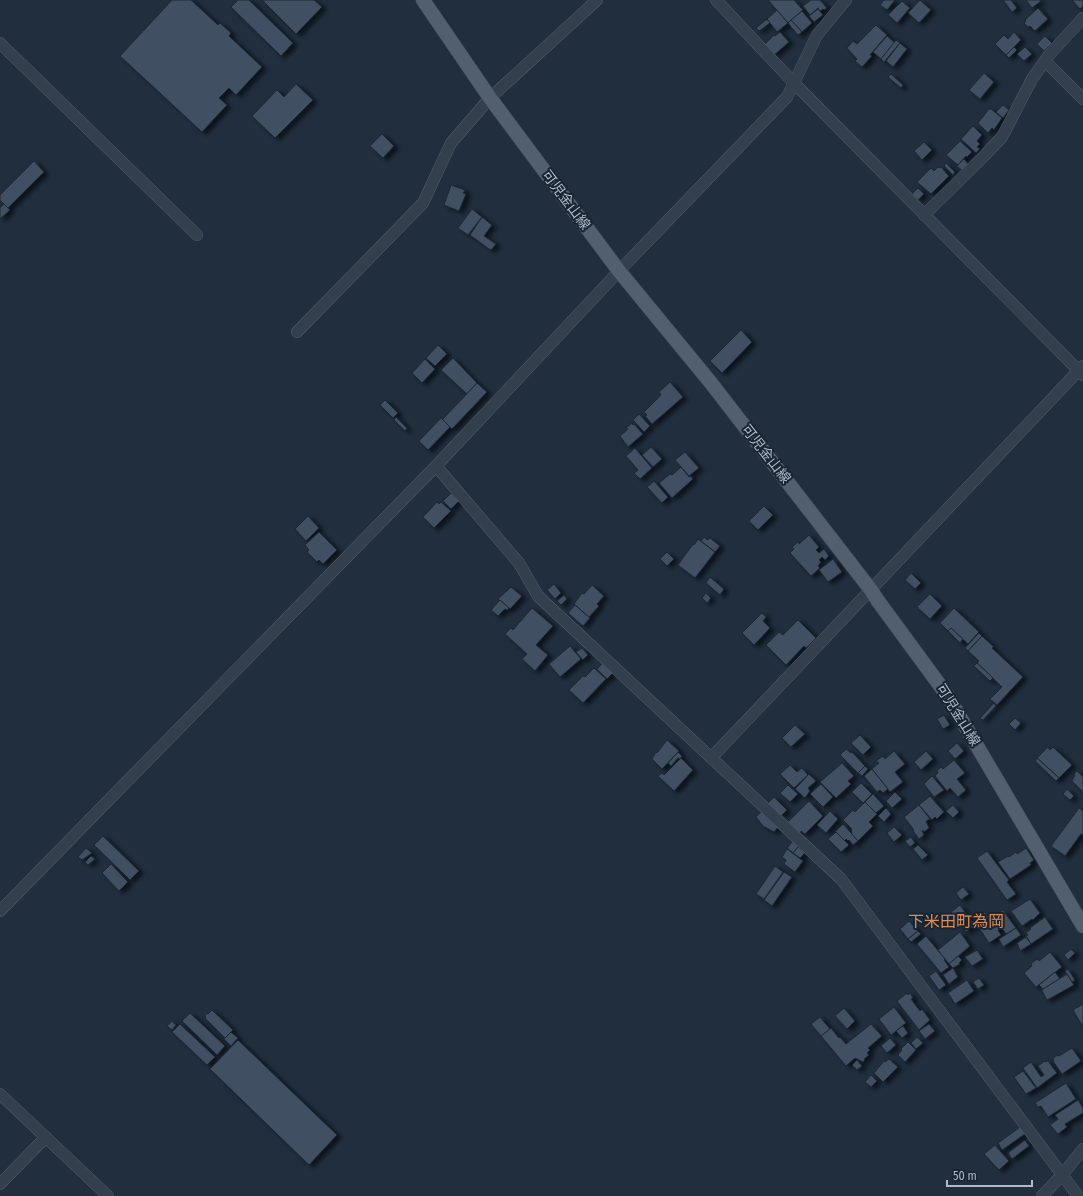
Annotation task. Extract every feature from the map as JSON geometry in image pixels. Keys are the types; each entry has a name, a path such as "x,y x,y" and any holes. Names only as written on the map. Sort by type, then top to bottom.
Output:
{"main road":[{"name":"可児金山線","path":"423,0 490,98 619,271 711,383 871,590 947,695 1083,926"}],"street":[{"path":"297,332 423,203 451,143 490,98 597,0"},
{"path":"711,758 859,601 1081,371 793,82 716,0"},
{"path":"0,911 436,466 619,271 787,97 817,34 846,0"},
{"path":"924,215 1002,137 1032,79 1045,61 1083,18"},
{"path":"0,43 197,235"},
{"path":"1045,61 1083,99"},
{"path":"436,466 519,563 538,596 841,879 1078,1196"},
{"path":"0,1094 108,1196"},
{"path":"0,1184 46,1137"},
{"path":"1042,1196 1062,1175 1083,1149"}],"building":[{"path":"172,0 191,0 218,25 220,23 231,33 229,36 262,67 236,95 229,88 219,98 227,105 202,132 120,56"},
{"path":"238,0 249,0 293,43 281,56 231,7"},
{"path":"262,0 314,0 322,7 296,34"},
{"path":"768,0 794,0 803,10 788,23"},
{"path":"811,0 820,0 827,8 820,11 818,8 810,15 803,6"},
{"path":"884,0 895,0 887,10 880,5"},
{"path":"920,0 931,10 919,23 908,13"},
{"path":"1003,0 1011,0 1017,8 1012,12"},
{"path":"1026,0 1040,0 1041,1 1032,8"},
{"path":"1072,0 1083,0 1083,6 1080,9"},
{"path":"902,1 910,8 897,23 888,15"},
{"path":"1038,8 1048,19 1035,31 1024,23 1026,21 1025,20"},
{"path":"818,9 823,15 814,22 809,16"},
{"path":"777,10 788,23 777,32 767,19"},
{"path":"802,11 812,23 802,32 791,20"},
{"path":"767,19 770,23 759,31 756,28"},
{"path":"791,20 802,32 798,35 788,23"},
{"path":"876,25 887,35 862,67 855,61 857,59 847,48 853,41 857,44"},
{"path":"780,32 789,42 773,56 764,45 774,35 775,36"},
{"path":"1014,32 1021,40 1006,55 995,44 1004,35 1008,39"},
{"path":"887,36 895,43 881,59 873,52"},
{"path":"1045,36 1052,43 1044,51 1037,44"},
{"path":"896,40 900,43 884,62 881,59"},
{"path":"900,43 907,49 893,67 886,61"},
{"path":"1014,47 1017,50 1009,58 1006,55"},
{"path":"1025,47 1032,54 1024,61 1017,54"},
{"path":"984,73 994,82 980,99 969,90"},
{"path":"891,74 903,85 901,88 888,77"},
{"path":"296,84 313,100 275,138 252,116 277,90 284,97"},
{"path":"1003,105 1009,110 1003,118 996,112"},
{"path":"989,109 1002,118 994,130 992,128 988,133 978,123"},
{"path":"973,126 982,135 977,141 980,144 977,147 980,149 976,153 961,139"},
{"path":"382,134 394,146 383,158 370,146"},
{"path":"960,141 972,152 958,165 946,155"},
{"path":"924,142 932,150 922,160 914,151"},
{"path":"964,159 969,165 963,171 957,166"},
{"path":"34,161 44,172 8,208 0,200 0,195"},
{"path":"946,163 955,172 953,175 944,166"},
{"path":"938,167 941,167 949,176 931,194 917,182 931,168 934,171"},
{"path":"451,185 465,190 463,193 466,194 459,211 444,205"},
{"path":"918,188 924,194 918,200 912,194"},
{"path":"4,204 10,210 0,219 0,208"},
{"path":"472,209 482,217 468,235 458,228"},
{"path":"482,217 492,225 484,236 496,244 491,250 470,235"},
{"path":"741,330 752,342 722,373 710,361"},
{"path":"438,345 447,354 435,366 426,358"},
{"path":"453,358 477,383 467,394 441,370"},
{"path":"425,359 435,369 422,383 412,373"},
{"path":"670,382 683,397 652,424 645,416 647,415 644,412 661,395 659,392"},
{"path":"477,383 487,392 452,429 442,420"},
{"path":"385,400 398,413 393,418 380,405"},
{"path":"639,414 650,426 644,432 633,420"},
{"path":"396,417 407,428 405,431 394,420"},
{"path":"441,418 450,427 428,450 419,441"},
{"path":"632,423 643,434 628,447 620,436"},
{"path":"651,447 662,459 653,467 642,455"},
{"path":"635,448 652,468 640,479 634,473 638,470 626,456"},
{"path":"685,452 699,468 689,476 675,460"},
{"path":"681,467 689,477 691,476 693,479 672,498 659,483"},
{"path":"654,481 668,497 662,503 647,487"},
{"path":"451,493 459,501 451,509 443,501"},
{"path":"437,502 439,504 441,502 451,511 434,528 423,517"},
{"path":"764,506 773,515 758,530 749,521"},
{"path":"308,516 319,528 306,541 295,529"},
{"path":"319,532 337,550 323,564 319,560 317,562 307,552 309,550 305,545"},
{"path":"809,535 819,547 816,550 819,553 824,549 829,556 825,560 822,557 819,560 821,562 818,566 820,568 811,576 790,553 794,549 792,547 798,542 799,544"},
{"path":"704,537 707,540 710,538 720,546 715,552 701,541"},
{"path":"698,539 715,552 695,578 678,565"},
{"path":"667,552 674,559 667,566 660,559"},
{"path":"833,559 842,572 828,582 819,570"},
{"path":"911,573 921,583 915,589 905,580"},
{"path":"710,577 724,589 720,595 706,583"},
{"path":"554,584 561,593 555,599 547,590"},
{"path":"592,585 604,596 597,604 599,606 589,617 574,604 582,593 584,594"},
{"path":"511,587 522,596 510,609 498,599"},
{"path":"706,593 711,598 707,603 702,598"},
{"path":"930,594 942,606 930,619 917,607"},
{"path":"564,595 567,599 561,605 557,601"},
{"path":"500,600 509,608 507,610 505,609 498,616 491,610"},
{"path":"575,605 590,618 583,626 568,613"},
{"path":"532,608 553,626 536,645 548,655 535,671 522,659 527,654 505,634 511,628 513,630"},
{"path":"954,608 979,632 968,644 951,628 948,631 940,623"},
{"path":"762,613 766,617 763,621 770,628 754,645 742,633"},
{"path":"798,620 816,638 806,648 804,646 786,665 766,645 779,632 783,635"},
{"path":"951,628 963,639 960,643 948,631"},
{"path":"979,633 982,636 968,651 965,648"},
{"path":"982,636 994,647 992,648 1023,677 997,705 990,699 1002,687 977,663 979,661 968,651"},
{"path":"570,646 581,659 560,677 549,664"},
{"path":"582,648 588,655 583,660 576,652"},
{"path":"604,662 614,672 607,679 597,669"},
{"path":"977,663 993,678 990,681 974,666"},
{"path":"594,668 606,679 583,703 569,690 583,676 585,677"},
{"path":"994,703 996,706 983,720 980,718"},
{"path":"944,715 950,725 943,729 937,719"},
{"path":"1015,718 1021,723 1015,730 1009,724"},
{"path":"795,725 805,734 791,747 782,738"},
{"path":"860,735 871,747 863,755 851,743"},
{"path":"667,740 679,751 662,769 652,759"},
{"path":"957,743 964,751 955,759 948,751"},
{"path":"1048,747 1050,750 1053,747 1072,765 1059,778 1037,758"},
{"path":"846,749 851,753 852,752 865,766 858,773 840,755"},
{"path":"894,751 905,764 895,772 903,782 890,792 872,769 879,763 876,761 883,756 885,759"},
{"path":"926,751 933,759 921,770 914,762"},
{"path":"678,752 682,756 680,759 678,758 671,766 668,763"},
{"path":"681,758 693,770 674,791 658,776 662,773 664,775"},
{"path":"1037,758 1059,778 1056,781 1035,761"},
{"path":"954,760 965,773 957,779 966,790 958,797 950,788 947,791 935,776 941,767 943,769"},
{"path":"842,763 854,776 848,781 851,784 836,798 820,782"},
{"path":"790,765 797,772 802,768 808,775 794,788 780,774"},
{"path":"865,766 868,769 862,776 858,773"},
{"path":"872,769 888,789 883,793 880,790 877,792 864,776"},
{"path":"1077,771 1083,777 1083,792 1072,781 1075,775 1074,774"},
{"path":"809,774 816,781 808,788 810,791 805,798 795,789"},
{"path":"932,776 944,790 934,797 924,784"},
{"path":"861,783 872,794 863,803 852,792"},
{"path":"821,784 833,797 823,807 810,794"},
{"path":"788,785 798,794 790,802 780,793"},
{"path":"1067,789 1074,796 1070,800 1063,794"},
{"path":"895,792 902,799 892,808 886,801"},
{"path":"873,794 884,806 876,813 865,802"},
{"path":"930,796 944,812 937,819 935,817 932,820 919,805"},
{"path":"774,797 787,810 781,816 768,803"},
{"path":"809,801 823,816 805,834 801,831 800,833 788,822"},
{"path":"865,802 877,814 869,822 873,826 858,841 851,834 852,829 843,820 853,810 855,812"},
{"path":"919,805 930,819 926,821 929,828 924,832 923,830 922,831 924,835 919,839 904,817"},
{"path":"953,805 959,812 953,818 946,811"},
{"path":"886,808 891,814 884,822 878,816"},
{"path":"1079,808 1083,811 1083,835 1081,834 1065,856 1051,846"},
{"path":"830,811 838,819 826,833 817,825"},
{"path":"761,812 778,827 774,832 763,826 756,817"},
{"path":"843,824 858,841 853,845 849,840 848,841 846,839 844,841 835,832"},
{"path":"894,827 902,835 894,842 887,833"},
{"path":"836,832 849,845 841,852 828,839"},
{"path":"103,836 139,871 130,880 94,845"},
{"path":"911,837 915,843 910,847 905,841"},
{"path":"793,841 798,847 793,853 787,848"},
{"path":"918,845 928,855 922,860 913,849"},
{"path":"798,847 805,853 800,858 793,853"},
{"path":"86,848 92,853 82,860 78,857"},
{"path":"1026,848 1034,860 1030,863 1031,865 1010,879 998,862 1016,852 1017,854"},
{"path":"787,849 803,861 795,872 784,864 786,860 782,857"},
{"path":"987,851 1009,880 1007,882 1016,894 1007,900 977,858"},
{"path":"91,856 95,859 88,865 85,862"},
{"path":"111,864 128,882 119,891 102,873"},
{"path":"775,866 783,872 764,899 756,894"},
{"path":"784,872 792,877 772,906 764,900"},
{"path":"963,887 969,894 961,900 956,893"},
{"path":"1030,899 1040,913 1033,920 1032,919 1022,926 1011,911"},
{"path":"960,905 968,916 959,923 951,912"},
{"path":"1003,910 1016,928 1006,934 1002,928 998,930 1001,935 989,943 974,920 985,912 990,919"},
{"path":"969,917 975,925 966,932 960,924"},
{"path":"1045,917 1053,929 1031,944 1026,936 1028,935 1026,933 1031,929 1030,928"},
{"path":"909,921 918,931 908,939 900,929"},
{"path":"1016,928 1021,935 1003,947 999,939"},
{"path":"918,931 921,934 911,942 908,939"},
{"path":"960,932 970,946 949,964 938,950"},
{"path":"926,936 945,959 944,960 949,967 941,973 917,944"},
{"path":"1026,937 1031,944 1020,951 1017,943"},
{"path":"1071,949 1075,953 1068,960 1064,955"},
{"path":"977,950 983,959 972,966 965,957"},
{"path":"1050,952 1062,967 1036,987 1024,973 1037,959 1039,961"},
{"path":"958,956 962,960 959,963 960,964 953,968 949,964"},
{"path":"953,968 958,977 949,984 943,975"},
{"path":"1068,969 1075,980 1072,982 1065,971"},
{"path":"936,971 946,985 939,990 929,976"},
{"path":"1055,972 1060,979 1043,989 1039,985"},
{"path":"1067,974 1074,985 1047,1000 1042,991 1043,989"},
{"path":"979,978 984,985 978,989 973,982"},
{"path":"967,980 974,991 955,1004 948,993"},
{"path":"907,993 908,995 910,993 913,998 911,999 920,1011 922,1009 930,1020 919,1030 897,1001"},
{"path":"1083,1004 1083,1027 1073,1010"},
{"path":"894,1007 906,1023 891,1035 879,1019"},
{"path":"844,1008 855,1021 847,1029 835,1016"},
{"path":"212,1010 233,1030 225,1038 205,1018 207,1013 208,1014"},
{"path":"190,1013 225,1046 217,1055 182,1021"},
{"path":"820,1017 830,1029 821,1036 811,1024"},
{"path":"172,1021 176,1025 172,1030 167,1026"},
{"path":"180,1024 215,1057 207,1065 172,1032"},
{"path":"871,1024 882,1036 868,1048 870,1050 867,1053 869,1055 863,1062 855,1058 846,1066 821,1036 831,1028 846,1044"},
{"path":"929,1024 935,1031 925,1039 919,1031"},
{"path":"903,1026 908,1033 902,1038 896,1031"},
{"path":"231,1032 238,1038 231,1046 224,1039"},
{"path":"917,1037 923,1043 916,1049 911,1043"},
{"path":"890,1038 896,1045 887,1053 881,1046"},
{"path":"238,1040 337,1135 309,1165 210,1069"},
{"path":"908,1042 916,1050 905,1062 898,1055 902,1050 901,1049"},
{"path":"1072,1048 1081,1061 1062,1074 1053,1061 1053,1058"},
{"path":"889,1059 898,1067 883,1082 874,1073 884,1061 885,1062"},
{"path":"857,1060 862,1066 857,1070 852,1065"},
{"path":"1045,1061 1048,1061 1057,1073 1037,1088 1023,1068 1031,1062 1041,1077 1044,1075 1038,1066"},
{"path":"1023,1071 1036,1088 1026,1094 1014,1077"},
{"path":"871,1075 877,1081 871,1087 865,1082"},
{"path":"1066,1083 1076,1099 1048,1117 1041,1106 1038,1107 1035,1103"},
{"path":"1078,1100 1083,1108 1083,1113 1065,1124 1067,1127 1058,1134 1050,1125 1058,1119 1055,1115"},
{"path":"1020,1127 1025,1134 1002,1150 998,1143"},
{"path":"1025,1140 1029,1146 1012,1159 1008,1153"},
{"path":"995,1145 1009,1161 999,1170 984,1154"}],"district":[{"name":"下米田町為岡","path":"956,921"}]}
